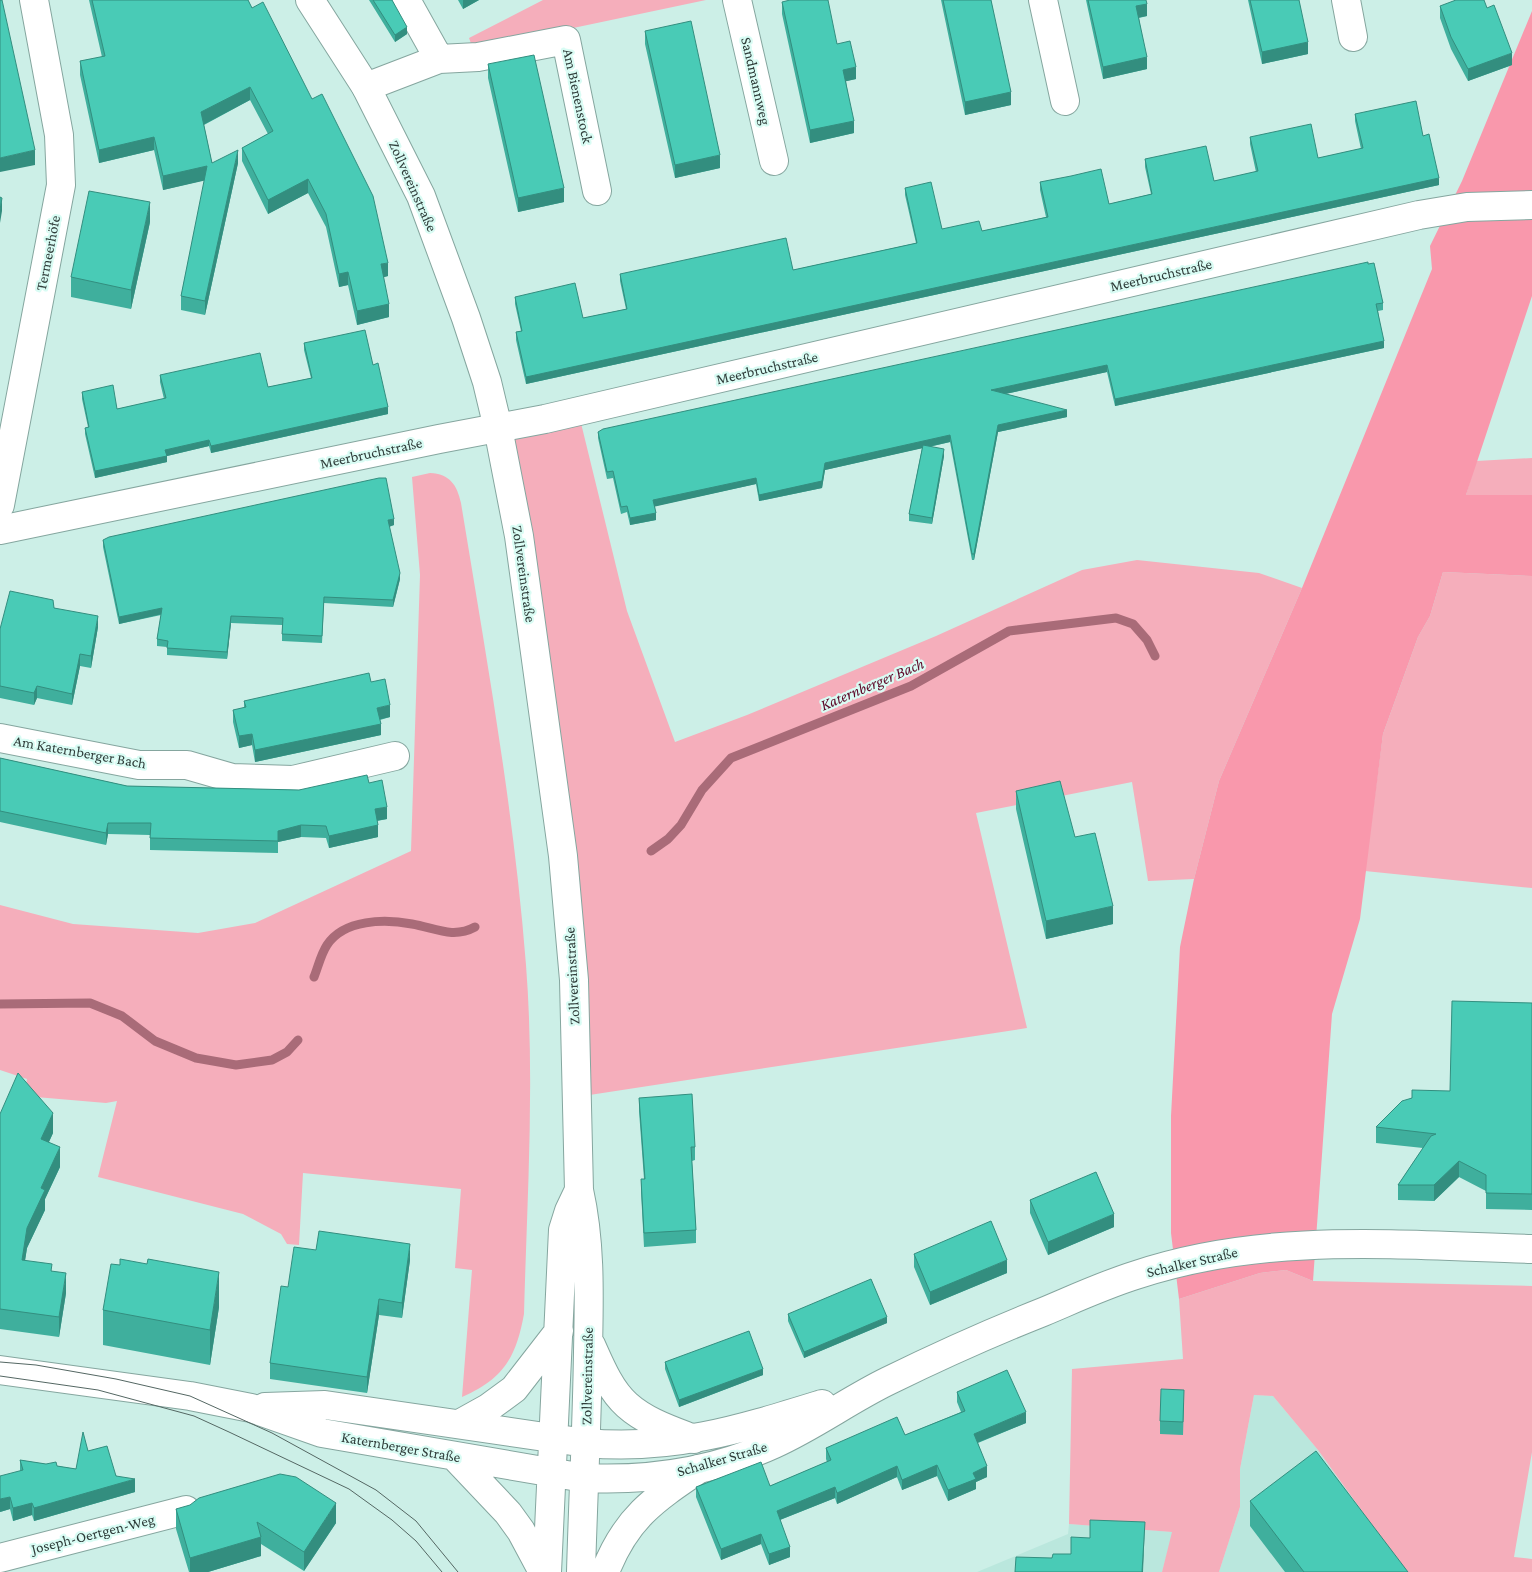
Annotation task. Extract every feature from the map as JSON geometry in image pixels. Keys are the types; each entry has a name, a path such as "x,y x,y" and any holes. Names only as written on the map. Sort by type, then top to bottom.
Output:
{"street":[{"name":"Termeerhöfe","path":"1,494 61,185 59,135 34,0"},
{"name":"Zollvereinstraße","path":"310,0 366,87 420,196 466,318 487,382 498,428 518,536 563,856 574,980 579,1190 589,1254 586,1443"},
{"path":"406,0 439,59"},
{"name":"Sandmannweg","path":"738,0 774,161"},
{"path":"1043,0 1065,101"},
{"path":"1346,0 1353,36"},
{"name":"Am Bienenstock","path":"366,87 439,59 478,57 566,40 597,191"},
{"name":"Meerbruchstraße","path":"0,530 574,413 1419,215 1467,207 1532,205"},
{"name":"Am Katernberger Bach","path":"0,738 138,765 187,765 232,778 293,780 395,756"},
{"name":"Zollvereinstraße","path":"555,1438 563,1230 579,1190"},
{"name":"Schalker Straße","path":"584,1478 629,1479 699,1469 774,1444 876,1387 967,1343 1110,1284 1155,1269 1215,1254 1253,1248 1315,1244 1532,1249"},
{"path":"461,1423 488,1408 514,1389 559,1331"},
{"path":"588,1340 604,1373 627,1405 649,1420 694,1439"},
{"name":"Katernberger Straße","path":"0,1370 190,1396 252,1408 322,1433 584,1478"},
{"name":"Schalker Straße","path":"586,1443 635,1446 694,1439 763,1422 876,1387"},
{"name":"Katernberger Straße","path":"252,1408 324,1406 461,1423 586,1443"},
{"path":"547,1572 555,1438"},
{"path":"581,1572 586,1443"},
{"path":"455,1457 508,1512 521,1531 543,1572"},
{"path":"605,1572 618,1541 635,1518 673,1487 699,1469"},
{"name":"Joseph-Oertgen-Weg","path":"0,1558 186,1510"}],"shaded area":[{"path":"543,0 706,0 473,49 469,38"},
{"path":"1532,11 1532,296 1466,495 1532,495 1532,576 1443,572 1430,616 1418,637 1383,734 1360,919 1332,1014 1313,1281 1286,1270 1260,1273 1179,1299 1171,1233 1171,1116 1180,947 1194,879 1219,781 1302,588 1432,269 1430,246 1462,181"},
{"path":"579,415 627,611 675,742 747,715 936,636 1082,570 1137,560 1259,573 1302,588 1219,781 1194,879 1148,881 1132,782 976,813 1027,1028 583,1096 500,430"},
{"path":"1532,458 1532,495 1466,495 1476,461"},
{"path":"430,473 448,478 455,486 461,503 507,791 521,907 529,1009 530,1140 524,1314 517,1343 506,1365 488,1382 462,1397 472,1270 455,1268 461,1189 303,1173 299,1245 287,1244 281,1234 243,1214 98,1177 117,1101 106,1103 24,1096 27,1079 0,1070 0,905 73,924 198,933 255,923 411,851 420,575 412,477"},
{"path":"1443,572 1532,576 1532,888 1365,871 1383,734 1418,637 1430,616"},
{"path":"1286,1270 1313,1281 1532,1286 1532,1452 1514,1557 1532,1559 1532,1572 1406,1572 1318,1450 1273,1396 1254,1395 1240,1469 1240,1507 1219,1572 1162,1572 1172,1532 1069,1524 1072,1369 1183,1359 1179,1299 1260,1273"},
{"path":"1254,1395 1273,1396 1318,1450 1406,1572 1219,1572 1240,1507 1240,1469"},
{"path":"1069,1524 1173,1532 1162,1572 977,1572 1068,1534"}],"building":[{"path":"0,0 2,0 35,150 0,158"},
{"path":"92,0 248,0 252,8 263,2 312,99 322,94 373,196 388,263 381,264 389,304 357,311 348,272 339,274 326,214 308,179 268,200 242,148 273,131 250,87 201,112 212,163 238,150 205,301 181,296 207,166 163,176 154,137 99,150 80,61 105,56"},
{"path":"373,0 392,0 407,27 395,35"},
{"path":"790,0 828,0 837,44 850,41 856,67 843,70 854,121 810,130 782,2"},
{"path":"943,0 991,0 1011,92 965,102"},
{"path":"1088,0 1146,0 1147,4 1136,6 1147,57 1103,67"},
{"path":"1250,0 1299,0 1308,42 1262,52"},
{"path":"1456,0 1484,0 1487,8 1494,5 1512,53 1468,69 1451,37 1440,6"},
{"path":"691,21 720,155 675,165 645,31"},
{"path":"534,55 564,188 518,198 488,64"},
{"path":"1416,101 1423,136 1429,134 1439,178 526,377 516,332 522,331 515,297 575,283 583,318 627,309 620,274 786,238 793,270 917,243 905,188 931,182 942,229 979,221 982,231 1048,217 1040,182 1101,169 1109,204 1152,194 1145,159 1206,146 1214,181 1258,171 1250,137 1311,124 1318,158 1363,148 1355,114"},
{"path":"89,191 150,202 131,290 71,277"},
{"path":"1368,262 1368,264 1374,263 1383,303 1376,304 1384,341 1115,399 1107,365 991,390 1067,410 998,425 974,554 972,554 950,435 825,463 822,481 759,495 756,478 653,500 656,513 630,518 627,506 621,507 613,471 607,472 598,432 603,429"},
{"path":"365,330 373,365 378,363 388,407 211,446 209,440 165,450 167,456 95,471 85,428 89,427 82,392 113,385 117,409 166,398 160,375 260,353 268,387 312,378 304,343"},
{"path":"923,445 944,449 932,518 909,514"},
{"path":"386,478 394,519 388,520 400,573 393,600 324,597 322,636 282,634 283,618 231,616 227,652 167,648 168,641 157,639 162,608 119,617 103,540 109,537"},
{"path":"10,591 53,600 54,608 98,616 91,656 80,654 72,694 37,686 34,693 0,686 0,629"},
{"path":"369,673 371,682 385,679 390,705 377,708 381,724 255,750 252,734 239,736 233,710 246,707 244,701"},
{"path":"0,758 127,786 299,790 367,775 369,783 382,780 387,807 375,809 378,825 329,836 326,826 301,825 278,831 278,841 150,838 151,823 108,823 106,833 0,811"},
{"path":"1060,781 1075,837 1095,833 1113,906 1046,921 1016,791"},
{"path":"1452,1001 1532,1003 1532,1194 1486,1193 1486,1175 1459,1161 1434,1185 1398,1185 1431,1136 1436,1134 1376,1127 1402,1101 1412,1098 1412,1090 1450,1091"},
{"path":"18,1073 53,1113 41,1139 60,1147 41,1188 45,1190 27,1228 22,1260 52,1264 51,1271 66,1273 59,1317 0,1309 0,1114"},
{"path":"692,1094 695,1147 691,1147 696,1230 644,1233 641,1179 645,1179 639,1098"},
{"path":"1096,1172 1114,1214 1048,1242 1030,1200"},
{"path":"991,1221 1007,1260 930,1292 914,1254"},
{"path":"319,1231 410,1244 402,1303 379,1299 367,1377 270,1363 281,1286 288,1287 294,1247 316,1250"},
{"path":"120,1259 147,1264 148,1259 219,1272 210,1330 103,1310 111,1264 120,1265"},
{"path":"871,1279 887,1317 804,1352 788,1314"},
{"path":"749,1331 763,1369 679,1400 665,1362"},
{"path":"1007,1370 1026,1412 974,1434 987,1466 973,1473 976,1479 948,1490 937,1465 902,1480 897,1466 837,1493 835,1487 777,1511 790,1547 769,1554 761,1534 721,1549 696,1487 761,1462 770,1486 831,1460 826,1448 897,1417 905,1435 965,1411 957,1392"},
{"path":"1161,1389 1184,1390 1183,1422 1160,1421"},
{"path":"83,1432 88,1451 107,1446 116,1476 135,1479 34,1508 32,1503 13,1508 10,1497 0,1499 0,1476 23,1470 20,1460 46,1464 56,1462 57,1466 76,1469"},
{"path":"1316,1451 1408,1572 1304,1572 1250,1501"},
{"path":"280,1474 296,1477 336,1503 304,1552 257,1522 261,1537 190,1558 176,1509 190,1505 199,1498"},
{"path":"1090,1520 1145,1522 1142,1572 1015,1572 1016,1557 1052,1558 1053,1554 1071,1554 1071,1537 1090,1538"}],"waterway":[{"name":"Katernberger Bach","path":"651,851 668,839 681,825 702,790 731,758 911,686 1009,631 1116,618 1133,624 1147,640 1155,656"},
{"name":"Katernberger Bach","path":"314,977 321,956 334,936 354,926 366,923 401,922 444,932 459,932 475,927"},
{"name":"Katernberger Bach","path":"0,1004 90,1003 122,1016 155,1041 196,1058 236,1065 272,1060 287,1052 298,1040"}],"tram line":[{"path":"0,1362 36,1365 116,1379 190,1396 272,1433 376,1490 416,1521 458,1572"},
{"path":"0,1376 98,1390 194,1416 349,1489 392,1520 416,1541 442,1572"}]}
